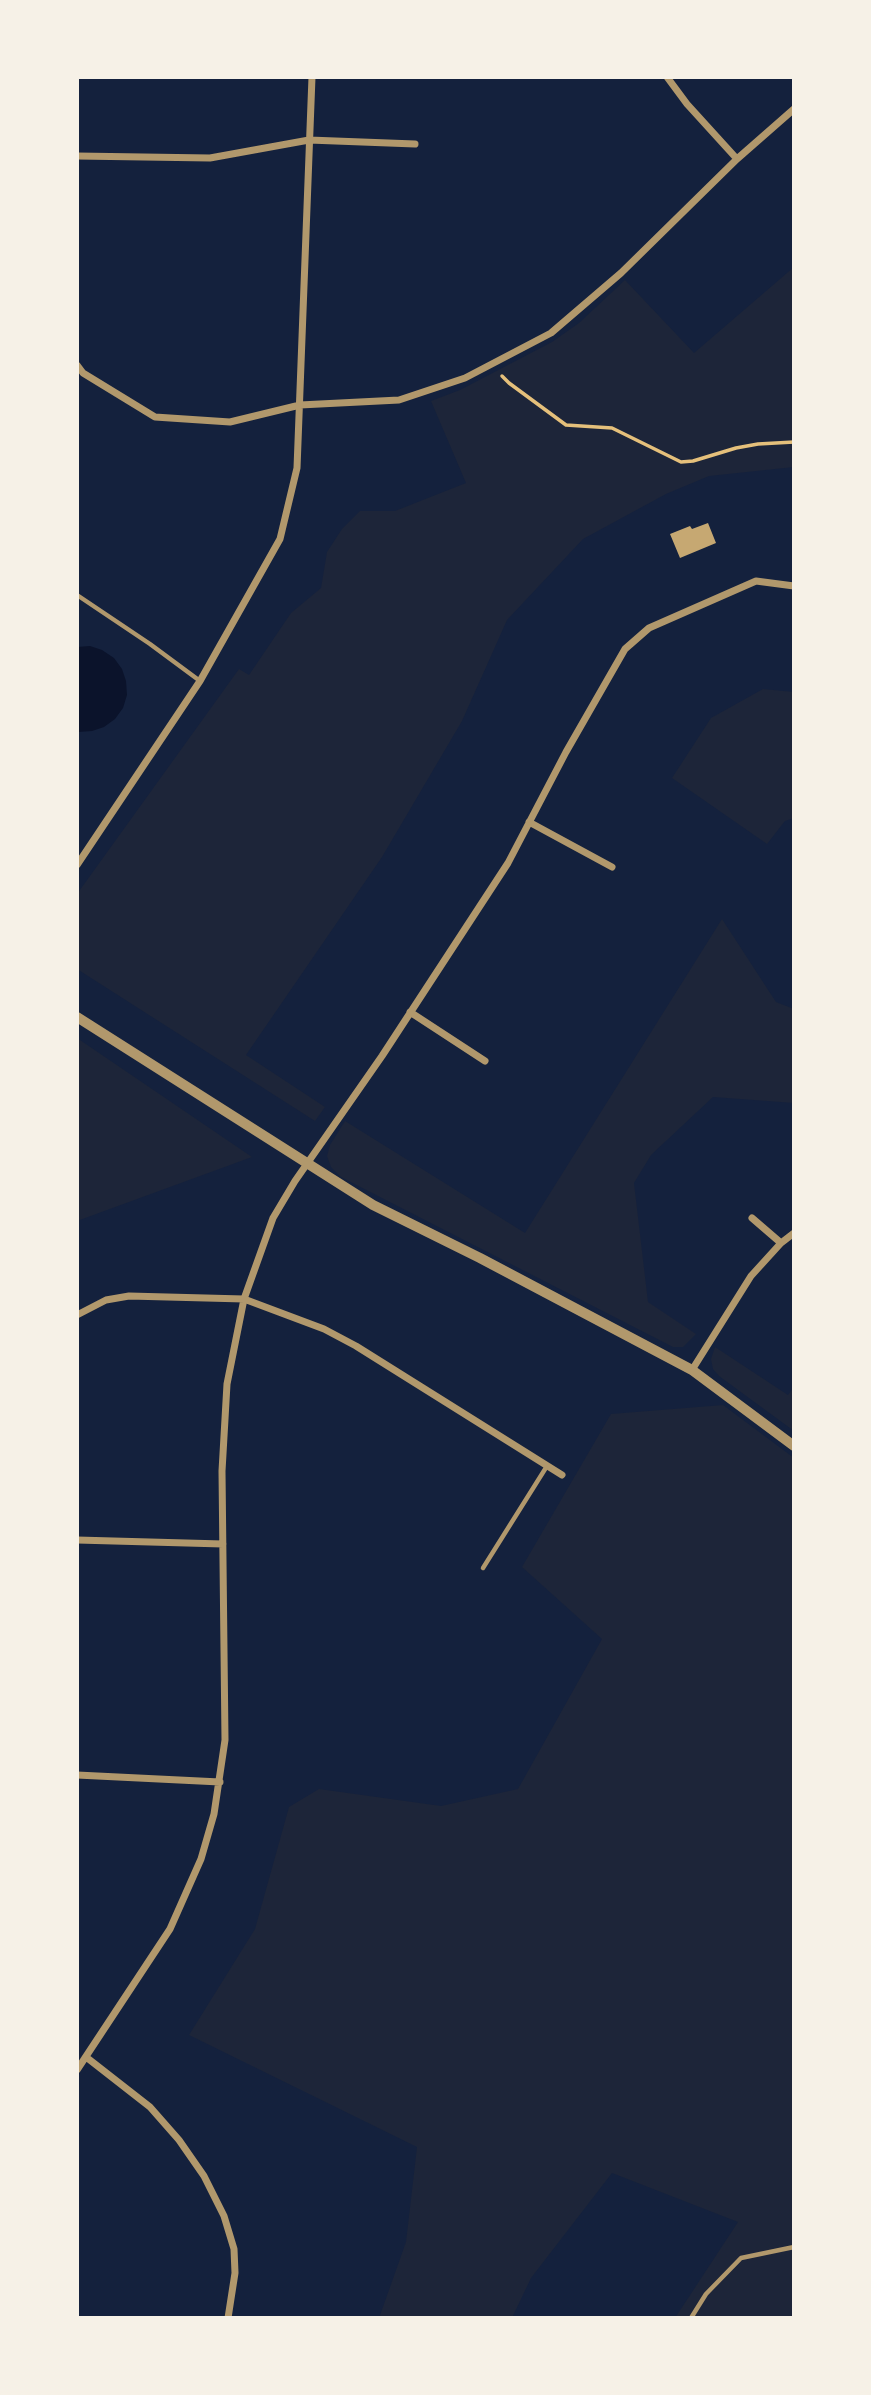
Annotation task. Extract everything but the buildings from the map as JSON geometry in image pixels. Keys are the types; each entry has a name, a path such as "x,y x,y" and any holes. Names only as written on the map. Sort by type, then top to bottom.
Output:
{"street":[{"path":"77,865 200,681 280,539 297,468 313,77"},
{"path":"667,77 687,104 737,159"},
{"path":"77,365 83,373 155,417 230,422 300,405 399,400 465,378 551,333 621,273 737,159 794,109"},
{"path":"77,156 210,158 309,140 415,144"},
{"path":"77,2070 170,1929 184,1901 201,1858 220,1782 225,1740 222,1471 224,1416 234,1342 244,1299 273,1218 508,863 625,649 649,628 756,582 794,586"},
{"path":"530,822 612,867"},
{"path":"411,1012 485,1061"},
{"path":"77,1017 373,1205 692,1370 794,1446"},
{"path":"752,1218 781,1242"},
{"path":"692,1370 751,1276 781,1242 794,1233"},
{"path":"77,1315 106,1300 129,1296 244,1299 302,1320 346,1340 562,1475"},
{"path":"77,1540 223,1544"},
{"path":"77,1775 220,1782"},
{"path":"86,2057 150,2107 179,2140 204,2176 223,2216 234,2249 235,2273 228,2318"}],"lane":[{"path":"77,595 200,681"},
{"path":"483,1568 548,1466"},
{"path":"691,2318 706,2294 741,2258 794,2248"}],"path":[{"path":"502,376 566,425 612,428 681,462 747,446 794,442"}],"shaded area":[{"path":"794,267 794,467 709,476 666,494 583,539 507,620 462,721 382,857 246,1055 325,1107 315,1121 77,969 77,894 239,669 249,675 291,613 321,588 327,552 342,529 360,511 395,511 466,483 431,401 460,390 552,342 579,323 625,280 694,353"},
{"path":"90,646 114,658 122,669 127,695 123,708 115,719 104,727 78,732 77,647"},
{"path":"763,689 794,692 794,818 785,821 767,844 672,778 711,718"},
{"path":"722,919 776,1002 794,1009 794,1103 713,1097 651,1155 634,1183 648,1302 696,1334 683,1347 673,1347 341,1177 331,1167 327,1156 330,1145 345,1121 525,1233"},
{"path":"77,1038 252,1157 77,1221"},
{"path":"715,1347 788,1395 794,1387 794,1431 719,1376 713,1369 711,1359"},
{"path":"723,1405 794,1458 794,2318 675,2318 738,2222 612,2173 531,2278 512,2318 379,2318 406,2242 417,2147 189,2035 255,1929 289,1807 319,1789 441,1806 518,1789 602,1639 522,1567 611,1414"}]}
